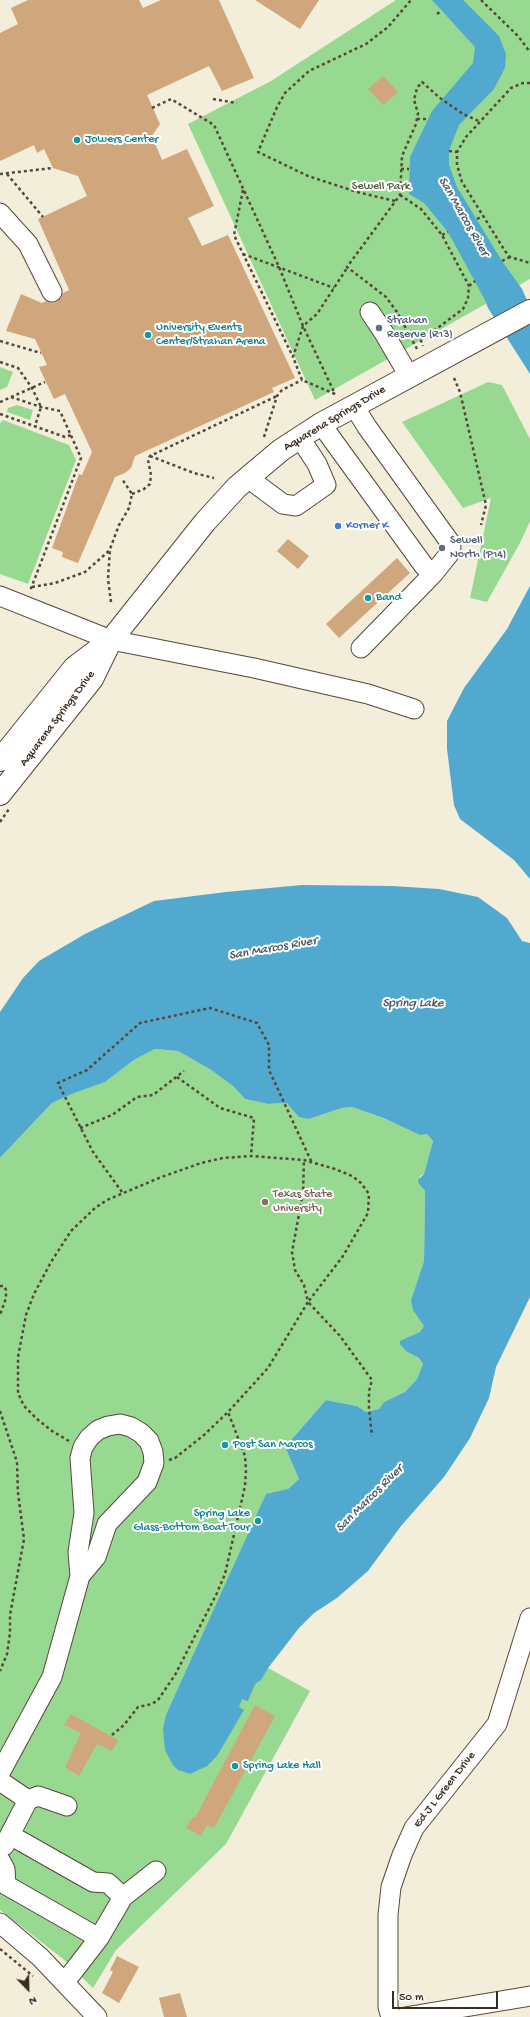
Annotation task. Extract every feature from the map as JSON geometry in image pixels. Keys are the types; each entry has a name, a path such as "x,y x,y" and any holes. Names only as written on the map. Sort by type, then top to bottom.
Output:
{"main road":[{"name":"Aquarena Springs Drive","path":"0,794 92,679 111,640 220,504 248,478 300,438 321,424 408,376 530,312"},
{"name":"Aquarena Springs Drive","path":"0,760 75,667 111,640"}],"street":[{"path":"0,213 28,244 52,292"},
{"path":"370,312 384,333 408,376"},
{"path":"354,406 449,541 450,547 449,554 433,574 361,648"},
{"path":"321,424 424,566 433,574"},
{"path":"248,478 284,504 296,506 326,484 317,464 300,438"},
{"path":"0,596 111,640 254,668 368,694 414,709"},
{"path":"0,1773 52,1676 80,1576 78,1552 84,1513 80,1458 83,1448 89,1438 98,1430 108,1426 120,1424 131,1427 145,1437 153,1452 154,1463 147,1482 107,1524 96,1557 80,1576"},
{"name":"Ed J L Green Drive","path":"391,2017 388,2006 388,1915 391,1887 414,1828 497,1724 530,1618"},
{"path":"0,1781 28,1800"},
{"path":"0,1854 28,1800 38,1796 67,1806"},
{"path":"10,1835 93,1882 108,1882 123,1897"},
{"path":"0,1860 5,1869 6,1885 99,1938"},
{"path":"65,1982 99,1938 123,1897 156,1871"},
{"path":"0,1923 40,1957 97,2017"},
{"path":"405,2017 530,1996"}],"path":[{"path":"395,201 357,192 308,176 258,152 277,107 285,93 309,72 366,44 388,27 411,0"},
{"path":"481,0 518,36 530,52"},
{"path":"437,14 441,11"},
{"path":"293,357 303,326 317,314 347,267 400,196 402,156 418,113 414,100 417,88 422,82 440,98 463,114 480,122"},
{"path":"530,83 523,83 511,88 466,137 457,152 457,165 462,182 483,216 510,257 530,263"},
{"path":"152,108 171,99 214,125 279,267 303,326 335,394 302,380 293,357 242,254 234,235 243,189"},
{"path":"213,99 237,104"},
{"path":"417,119 428,119"},
{"path":"449,151 457,152"},
{"path":"0,174 53,168"},
{"path":"401,169 409,169"},
{"path":"7,174 43,217"},
{"path":"400,196 421,209 442,235 469,286 468,298 463,309 423,339 421,341 423,346"},
{"path":"477,220 483,216"},
{"path":"442,235 448,232"},
{"path":"242,254 334,288"},
{"path":"502,261 510,257"},
{"path":"347,267 386,297 397,312 417,349"},
{"path":"469,286 475,281"},
{"path":"0,341 41,353"},
{"path":"0,362 18,368 32,388 41,407 35,426"},
{"path":"454,378 460,392 486,505 481,525"},
{"path":"264,437 277,396 282,390 302,380"},
{"path":"0,402 45,382"},
{"path":"132,494 144,489 150,484 152,475 148,460 150,456 277,396"},
{"path":"11,397 41,407 60,411 81,458 30,591"},
{"path":"0,414 65,437 71,435"},
{"path":"150,456 194,473 214,478"},
{"path":"110,602 108,579 110,549 119,525 129,508 132,494 122,479"},
{"path":"32,587 55,583 85,572 110,549"},
{"path":"122,1192 93,1152 58,1083 87,1070 140,1023 210,1008 258,1023 269,1045 268,1070 312,1163"},
{"path":"80,1128 112,1115 137,1097 153,1095 184,1071"},
{"path":"177,1077 220,1108 254,1118 251,1156"},
{"path":"83,1448 52,1431 24,1406 18,1393 18,1356 26,1315 34,1294 51,1262 71,1231 83,1218 107,1200 122,1192 201,1163 223,1158 251,1156 304,1160 352,1176 361,1183 369,1194 370,1201 368,1213 346,1250 308,1302 268,1368 228,1412 204,1434 175,1458 154,1463"},
{"path":"304,1160 302,1193 292,1252 295,1270 304,1285 308,1302 340,1336 372,1380 369,1397 372,1436"},
{"path":"0,1286 4,1286 6,1290 6,1298 0,1315"},
{"path":"0,1411 17,1462 18,1493 24,1539 10,1615 10,1633 7,1654 0,1671"},
{"path":"112,1736 124,1725 138,1707 152,1704 158,1700 175,1675 218,1593 225,1574 245,1486 246,1470 245,1456 228,1412"},
{"path":"0,1949 33,1976"}],"green space":[{"name":"Sewell Park","path":"396,0 530,0 530,279 315,400 188,124 271,81"},
{"path":"0,367 13,372 7,387 0,390"},
{"path":"488,382 502,385 530,439 530,521 521,541 487,602 470,598 491,498 463,508 402,422"},
{"path":"17,405 33,410 30,420 7,412 8,408"},
{"path":"3,420 69,445 76,460 28,584 0,574 0,423"},
{"path":"155,1049 178,1051 211,1070 233,1086 245,1099 268,1104 287,1103 309,1119 342,1108 352,1107 427,1134 433,1141 424,1174 420,1176 419,1184 425,1191 424,1261 411,1300 424,1326 412,1354 419,1358 423,1364 417,1379 405,1392 384,1402 379,1409 366,1412 357,1406 326,1400 285,1447 299,1479 288,1489 268,1668 310,1691 226,1844 116,1950 93,1988 62,1958 0,1910 0,1158 52,1103 105,1082 134,1060"}],"water":[{"name":"San Marcos River","path":"432,0 463,0 499,36 506,54 505,68 494,89 459,125 449,151 449,165 457,187 502,261 522,289 530,307 530,374 488,308 448,232 424,203 409,194 410,157 432,111 473,63 475,47"},
{"path":"530,586 530,879 514,860 460,819 454,805 447,749 447,721 464,688 507,629"},
{"name":"Spring Lake","path":"302,885 392,886 439,889 478,897 507,918 522,941 530,943 530,1297 496,1367 489,1398 470,1438 444,1477 401,1526 368,1571 337,1598 314,1613 299,1628 268,1668 261,1680 255,1684 248,1701 242,1699 239,1707 244,1710 217,1756 207,1766 190,1774 178,1770 173,1765 165,1750 163,1729 166,1715 266,1494 288,1489 299,1479 285,1447 326,1400 357,1406 366,1412 379,1409 384,1402 405,1392 417,1379 423,1364 419,1358 406,1351 400,1344 400,1341 420,1332 424,1326 413,1310 411,1300 424,1261 425,1191 419,1184 418,1180 424,1174 433,1141 427,1134 420,1135 386,1119 352,1107 342,1108 309,1119 299,1117 287,1103 268,1104 245,1099 233,1086 211,1070 178,1051 155,1049 134,1060 105,1082 52,1103 0,1158 0,1012 23,978 39,961 85,934 154,901 226,892"}],"building":[{"path":"28,0 139,0 143,8 161,0 219,0 254,78 222,91 209,66 147,95 160,124 152,136 162,160 187,149 214,206 188,218 202,246 228,235 295,378 272,388 274,392 135,456 131,468 125,473 115,477 78,563 62,557 63,552 52,548 79,474 82,475 92,452 65,394 54,399 39,367 47,365 35,339 6,331 21,294 42,303 46,301 52,303 57,302 63,293 69,290 38,219 87,196 78,176 53,168 44,149 37,153 34,145 0,161 0,33 18,24 11,8"},
{"path":"255,0 319,0 300,29"},
{"path":"383,76 398,92 383,105 368,89"},
{"path":"288,539 309,556 298,569 277,551"},
{"name":"Band","path":"397,558 410,573 339,638 326,624"},
{"name":"Spring Lake Hall","path":"255,1705 275,1716 214,1828 207,1825 201,1836 186,1828 193,1817 195,1818"},
{"path":"71,1714 118,1740 112,1751 97,1744 79,1776 65,1767 81,1733 64,1725"},
{"path":"117,1956 139,1967 119,2003 102,1993 113,1972 110,1970"},
{"path":"180,1993 187,2017 164,2017 159,1998"}],"place":[{"name":"Jowers Center","path":"77,140"},
{"name":"Strahan Reserve (R13)","path":"379,328"},
{"name":"University Events Center/Strahan Arena","path":"148,335"},
{"name":"Korner K","path":"338,526"},
{"name":"Sewell North (P14)","path":"442,548"},
{"name":"Band","path":"368,598"},
{"name":"Texas State University","path":"265,1202"},
{"name":"Post San Marcos","path":"225,1445"},
{"name":"Spring Lake Glass-Bottom Boat Tour","path":"258,1521"},
{"name":"Spring Lake Hall","path":"235,1766"}]}
